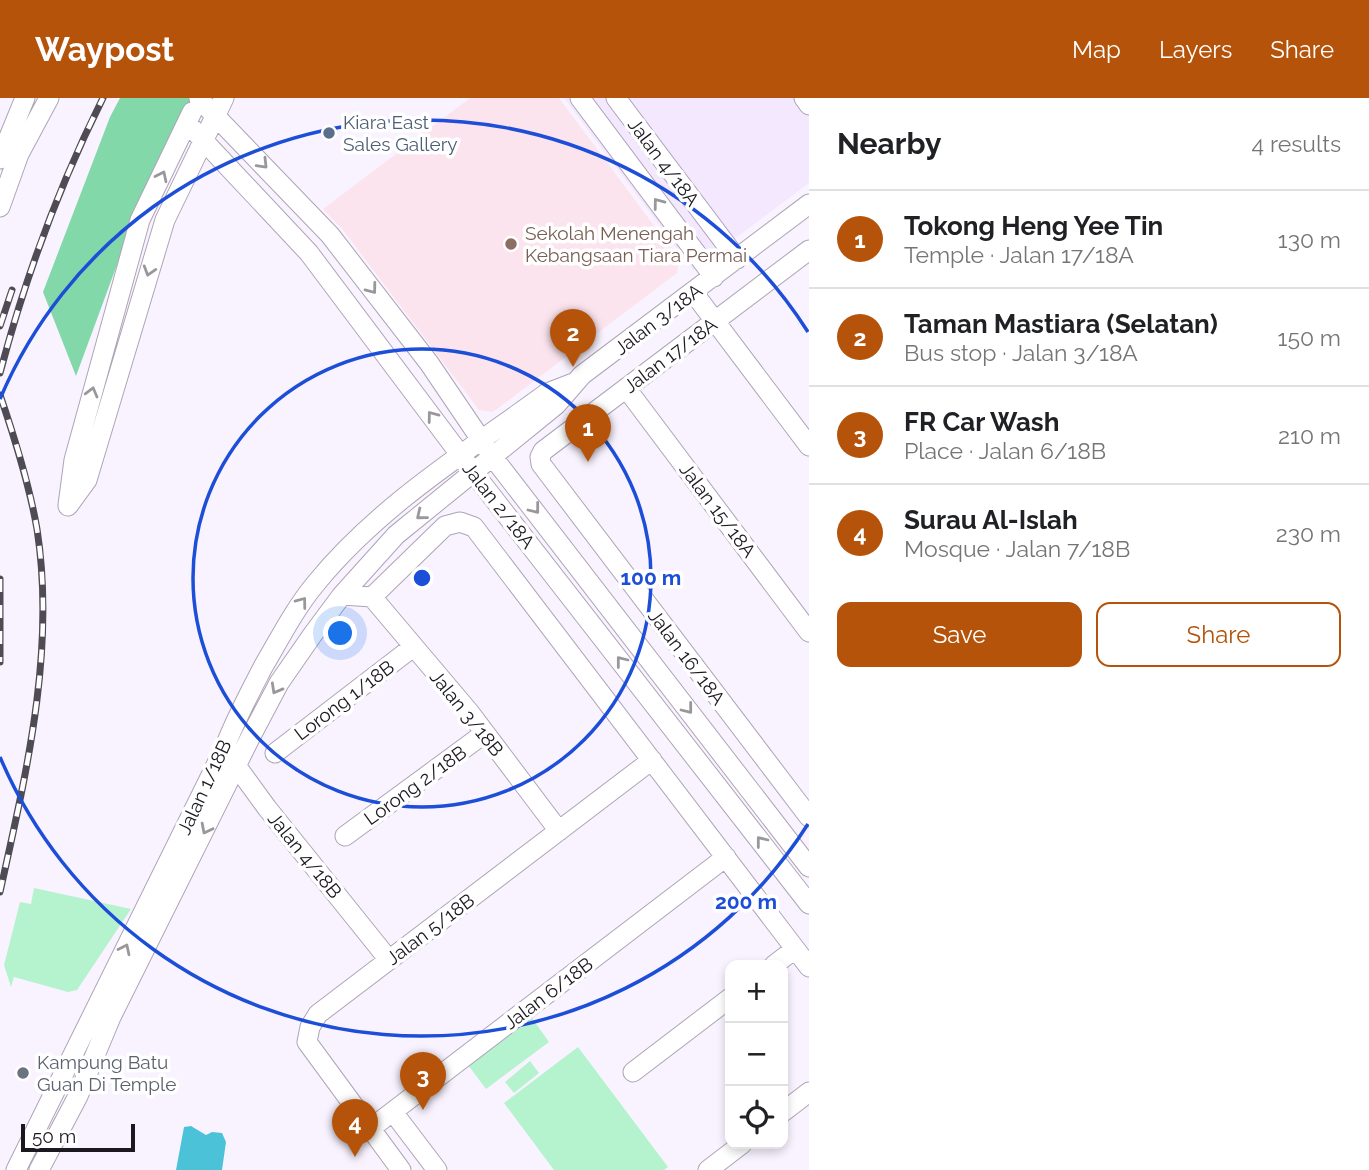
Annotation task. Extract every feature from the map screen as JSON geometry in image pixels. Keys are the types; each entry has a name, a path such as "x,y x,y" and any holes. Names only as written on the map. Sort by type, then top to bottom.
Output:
{"street":[{"path":"0,159 25,98"},
{"path":"199,98 141,220 83,423 74,460 68,506 87,480 165,220 220,106"},
{"name":"Jalan 2/18A","path":"199,98 220,106 330,235 429,363 487,448 809,867"},
{"name":"Jalan 4/18A","path":"580,98 714,277"},
{"name":"Jalan 4/18A","path":"616,98 737,259"},
{"path":"804,98 809,105"},
{"path":"0,207 19,154 47,102"},
{"name":"Jalan 2/18A","path":"187,122 309,253 467,464 807,896"},
{"name":"Jalan 3/18A","path":"467,464 487,448 556,405 574,383 809,204"},
{"name":"Jalan 17/18A","path":"541,464 543,451 808,254"},
{"path":"693,292 809,446"},
{"name":"Jalan 15/18A","path":"626,388 809,632"},
{"path":"83,423 103,428"},
{"name":"Jalan 1/18B","path":"39,1170 78,1096 111,1017 279,683 366,566 467,464"},
{"name":"Jalan 1/18B","path":"16,1170 224,748 234,721 294,613 342,554 405,497 467,464"},
{"name":"Jalan 16/18A","path":"541,464 809,817"},
{"name":"Jalan 2/18A","path":"372,597 445,526 460,522 474,527 809,967"},
{"path":"342,595 372,597 366,566"},
{"name":"Jalan 3/18B","path":"372,597 485,733 559,831"},
{"name":"Lorong 1/18B","path":"275,752 413,647"},
{"name":"Lorong 2/18B","path":"345,836 485,733"},
{"name":"Jalan 4/18B","path":"224,748 236,768 389,960"},
{"name":"Jalan 5/18B","path":"370,1129 307,1042 310,1027 318,1014 652,760"},
{"name":"Jalan 6/18B","path":"370,1129 726,858"},
{"path":"781,960 795,949"},
{"path":"633,1072 725,1002"},
{"path":"788,1108 809,1092"},
{"path":"393,1112 437,1170"},
{"path":"370,1129 401,1170"},
{"path":"708,1170 735,1149"}],"shaded area":[{"name":"Sekolah Menengah Kebangsaan Tiara Permai","path":"470,98 559,98 679,259 677,273 493,412 479,410 343,230 323,209"},
{"path":"564,98 809,98 809,183 693,270"}],"green space":[{"path":"120,98 192,98 135,216 76,376 43,292 110,117"},
{"path":"34,888 131,909 77,990 68,992 14,977 11,987 4,965 20,902 31,904"},
{"path":"532,1018 549,1042 486,1089 468,1065"},
{"path":"578,1047 668,1167 664,1170 554,1170 504,1103"},
{"path":"530,1061 539,1073 514,1093 505,1082"}],"water":[{"path":"191,1126 206,1135 212,1132 222,1133 226,1142 222,1170 176,1170 184,1127"}],"railway":[{"path":"0,373 20,302 44,233 103,98"},
{"path":"0,326 12,290"},
{"path":"0,395 21,461 37,529 43,621 28,757 0,892"},
{"path":"0,579 0,662"}],"place":[{"name":"Kiara East Sales Gallery","path":"329,133"},
{"name":"Sekolah Menengah Kebangsaan Tiara Permai","path":"511,244"},
{"name":"Taman Mastiara (Selatan)","path":"573,367"},
{"name":"Tokong Heng Yee Tin","path":"588,462"},
{"name":"Kampung Batu Guan Di Temple","path":"23,1073"},
{"name":"FR Car Wash","path":"423,1110"},
{"name":"Surau Al-Islah","path":"355,1157"}]}
